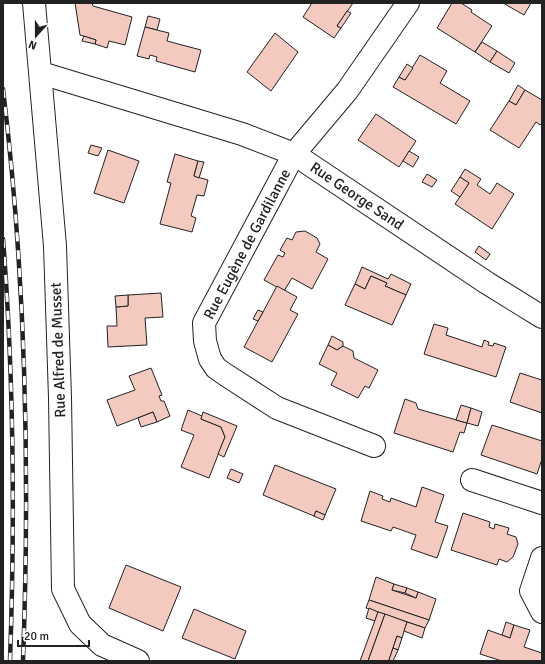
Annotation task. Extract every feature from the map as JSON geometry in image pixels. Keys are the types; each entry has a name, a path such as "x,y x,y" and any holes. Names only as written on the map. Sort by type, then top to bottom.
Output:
{"street":[{"name":"Rue Alfred de Musset","path":"34,3 55,246 60,398 63,589 80,624 102,645 138,661"},
{"name":"Rue Eugène de Gardilanne","path":"374,446 277,408 216,368 210,359 204,342 204,323 294,154 347,91 408,3"},
{"name":"Rue George Sand","path":"41,73 242,134 294,154 487,283 542,317"},
{"path":"472,480 542,503"},
{"path":"542,558 530,591 542,612"}],"building":[{"path":"75,3 92,3 93,6 132,17 125,45 109,41 107,48 95,44 96,40 80,35"},
{"path":"312,3 353,3 337,26 341,28 334,38 303,17"},
{"path":"452,3 461,3 472,10 471,12 492,26 475,52 437,28"},
{"path":"503,3 531,3 524,15"},
{"path":"347,11 351,13 341,28 337,26"},
{"path":"148,16 160,19 157,30 145,27"},
{"path":"145,27 169,33 167,41 201,50 195,72 156,61 157,57 150,55 149,59 137,56"},
{"path":"275,33 298,52 271,91 247,72"},
{"path":"84,36 96,40 95,44 82,41"},
{"path":"482,42 497,51 490,62 475,52"},
{"path":"497,51 515,63 509,73 490,62"},
{"path":"420,55 447,71 440,83 470,101 456,124 393,87 399,77 405,80"},
{"path":"407,64 413,68 405,80 399,77"},
{"path":"518,85 525,90 516,105 509,101"},
{"path":"525,90 542,100 542,123 540,125 536,122 519,148 490,130 509,101 516,105"},
{"path":"376,114 416,141 399,167 358,140"},
{"path":"91,145 102,148 98,156 88,153"},
{"path":"108,150 139,161 124,203 94,193"},
{"path":"409,151 419,157 413,167 403,161"},
{"path":"175,154 198,161 194,176 208,180 204,196 197,195 191,216 196,218 192,232 160,224 171,183 167,182"},
{"path":"198,161 204,162 199,178 194,176"},
{"path":"465,169 481,179 477,185 490,194 497,183 514,194 492,229 455,204 469,183 460,177"},
{"path":"427,174 437,180 432,187 422,182"},
{"path":"460,177 469,183 460,197 451,191"},
{"path":"305,231 317,238 320,244 316,252 328,259 312,289 292,278 284,291 264,280 278,255 283,257 285,253 280,250 287,238 292,240 296,232"},
{"path":"479,246 490,254 486,260 475,252"},
{"path":"362,267 388,279 391,274 411,284 406,295 385,286 387,283 371,276 365,289 355,284"},
{"path":"371,276 387,283 385,286 406,295 392,325 345,305 355,284 365,289"},
{"path":"277,286 297,297 290,310 298,314 272,362 244,347"},
{"path":"161,293 163,317 145,318 147,345 108,347 107,326 117,326 116,307 128,306 128,295"},
{"path":"128,295 128,306 116,307 115,296"},
{"path":"258,310 263,312 258,321 253,319"},
{"path":"434,324 448,328 446,335 482,347 484,340 489,342 488,345 493,346 494,343 506,347 496,377 424,354"},
{"path":"332,336 343,342 343,346 337,350 328,345"},
{"path":"328,345 337,350 343,346 353,351 354,358 378,370 369,388 365,386 358,398 331,385 337,373 319,364"},
{"path":"151,368 162,395 159,396 161,401 164,401 170,416 157,422 153,412 117,426 107,400 135,390 129,376"},
{"path":"520,373 542,380 542,413 510,402"},
{"path":"405,399 416,403 418,409 467,423 464,433 460,432 453,452 394,433"},
{"path":"461,405 471,408 467,423 456,420"},
{"path":"471,408 482,412 478,426 467,423"},
{"path":"188,410 202,416 201,419 221,427 225,437 209,478 181,467 194,435 181,430"},
{"path":"153,412 157,422 141,427 138,418"},
{"path":"203,412 237,426 224,457 218,454 225,437 221,427 201,419"},
{"path":"492,425 542,441 542,459 537,474 481,455"},
{"path":"275,465 336,489 325,515 316,511 314,516 263,495"},
{"path":"231,469 243,474 239,483 227,478"},
{"path":"422,487 444,495 435,522 448,526 437,558 411,549 416,535 393,527 391,531 361,521 370,491 383,496 382,499 390,502 391,498 416,507"},
{"path":"316,511 325,515 323,520 314,516"},
{"path":"463,513 490,522 489,527 494,529 495,524 509,528 507,534 516,537 518,544 513,557 507,562 499,559 497,565 451,550"},
{"path":"126,565 181,587 163,631 109,608"},
{"path":"376,577 394,584 392,590 416,598 418,592 436,599 429,620 369,600"},
{"path":"394,584 407,588 405,593 392,590"},
{"path":"407,588 418,592 416,598 405,593"},
{"path":"369,600 429,620 425,628 366,608"},
{"path":"369,608 378,612 375,621 366,618"},
{"path":"194,609 246,631 235,659 182,638"},
{"path":"378,612 385,614 368,661 360,661"},
{"path":"385,614 407,622 402,638 397,636 389,660 391,661 368,661"},
{"path":"407,622 425,628 422,638 404,631"},
{"path":"506,622 514,625 510,638 502,635"},
{"path":"514,625 530,630 524,647 542,653 542,661 502,661 480,654 488,630 510,638"},
{"path":"397,636 402,638 398,650 393,648"},
{"path":"393,648 398,650 393,661 391,661 389,660"}],"railway":[{"path":"3,89 17,231 24,375 26,518 23,661"},
{"path":"3,239 7,292 11,397 13,503 10,661"}]}
